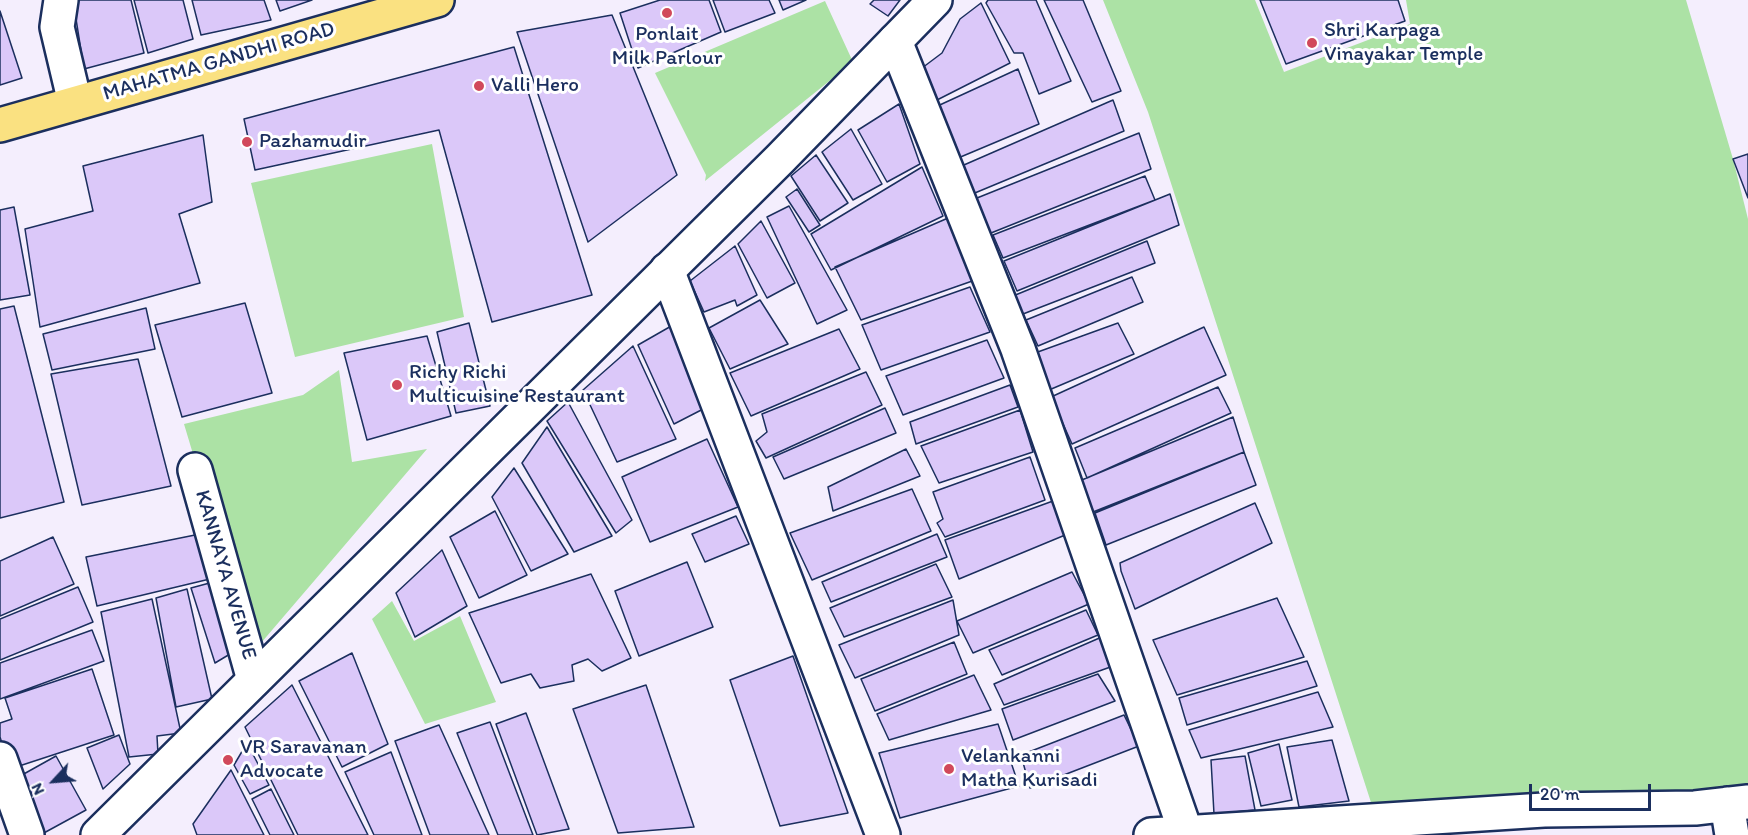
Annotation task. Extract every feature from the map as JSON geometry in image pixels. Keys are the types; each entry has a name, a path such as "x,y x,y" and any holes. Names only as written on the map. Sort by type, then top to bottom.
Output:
{"main road":[{"name":"MAHATMA GANDHI ROAD","path":"0,125 420,2"}],"street":[{"path":"61,0 57,27 75,104"},
{"path":"98,835 667,270 935,0"},
{"path":"895,41 1018,349 1186,833"},
{"path":"667,270 883,835"},
{"name":"KANNAYA AVENUE","path":"195,470 254,680"},
{"path":"0,759 27,835"},
{"path":"1151,835 1500,824 1544,810 1695,808 1736,814"}],"green space":[{"path":"1103,0 1255,0 1284,72 1410,24 1406,0 1686,0 1733,159 1748,219 1748,803 1377,821 1148,112"},
{"path":"825,1 853,62 705,181 706,175 655,73"},
{"path":"432,144 464,317 295,357 251,183"},
{"path":"339,370 352,462 427,449 261,643 250,644 184,424 303,395"},
{"path":"392,601 414,641 460,616 496,702 425,724 372,619"}],"building":[{"path":"73,0 131,0 144,53 84,69"},
{"path":"134,0 183,0 193,39 148,53"},
{"path":"192,0 264,0 271,20 201,35"},
{"path":"276,0 312,0 280,11"},
{"path":"660,0 709,0 721,32 638,68 620,13"},
{"path":"713,0 769,0 775,13 725,32"},
{"path":"779,0 806,0 783,10"},
{"path":"874,0 900,0 888,16 870,4"},
{"path":"988,0 1036,0 1071,81 1039,94 1023,53 1014,53 986,3"},
{"path":"1044,0 1083,0 1121,91 1092,102"},
{"name":"Shri Karpaga Vinayakar Temple","path":"1260,0 1398,0 1405,21 1286,64"},
{"path":"981,3 1010,63 937,100 922,68 942,53 960,19"},
{"path":"0,11 22,78 0,85"},
{"path":"612,15 677,175 588,242 517,32"},
{"path":"514,47 592,295 492,322 439,130 255,170 244,119"},
{"path":"1018,69 1039,124 951,161 931,109"},
{"path":"1113,100 1124,131 970,195 957,168"},
{"path":"899,104 920,164 887,182 858,130"},
{"path":"851,129 882,184 853,200 822,152"},
{"path":"1139,133 1151,169 986,235 972,200"},
{"path":"203,135 212,202 179,214 200,283 40,327 25,229 93,211 83,166"},
{"path":"1748,154 1748,198 1733,159"},
{"path":"816,155 848,203 820,221 791,176"},
{"path":"922,167 943,216 831,270 811,234"},
{"path":"1145,176 1155,200 1003,258 993,235"},
{"path":"797,189 820,225 809,232 786,197"},
{"path":"1170,194 1179,225 1017,291 1004,261"},
{"path":"789,206 847,310 817,324 767,217"},
{"path":"14,207 30,295 0,300 0,210"},
{"path":"955,215 978,279 861,320 835,267"},
{"path":"761,221 795,283 767,298 738,244"},
{"path":"1147,241 1155,263 1023,314 1013,296"},
{"path":"735,246 757,295 737,306 735,300 704,312 690,281"},
{"path":"1132,277 1143,302 1038,346 1026,320"},
{"path":"970,287 990,332 881,370 862,325"},
{"path":"760,300 788,344 730,369 709,328"},
{"path":"245,303 272,393 182,417 155,325"},
{"path":"14,306 64,502 0,518 0,309"},
{"path":"146,308 155,349 52,370 43,334"},
{"path":"469,323 490,406 456,413 437,332"},
{"path":"1118,323 1134,354 1049,390 1035,353"},
{"path":"673,325 711,405 674,424 638,345"},
{"path":"1204,327 1226,375 1072,444 1051,397"},
{"path":"839,329 860,369 751,416 730,373"},
{"name":"Richy Richi Multicuisine Restaurant","path":"427,336 451,416 367,440 344,353"},
{"path":"987,340 1004,378 903,415 886,376"},
{"path":"633,346 676,439 617,462 583,390"},
{"path":"138,359 171,486 82,505 51,374"},
{"path":"866,372 882,405 766,458 756,441 767,432 762,414"},
{"path":"1010,385 1018,407 916,444 910,422"},
{"path":"1218,387 1231,413 1087,478 1075,448"},
{"path":"568,402 632,520 616,533 547,421"},
{"path":"885,408 896,433 784,479 773,457"},
{"path":"1020,410 1033,452 939,483 921,446"},
{"path":"1233,417 1244,452 1088,514 1077,482"},
{"path":"547,427 612,536 574,552 522,463"},
{"path":"707,439 738,507 650,542 622,477"},
{"path":"906,449 920,476 833,511 828,487"},
{"path":"1244,452 1256,485 1106,545 1095,513"},
{"path":"1030,457 1045,500 945,537 937,523 943,519 933,492"},
{"path":"514,468 568,554 531,571 492,497"},
{"path":"912,489 931,531 812,580 790,533"},
{"path":"1053,501 1070,533 959,579 945,540"},
{"path":"1255,503 1272,543 1135,609 1120,563"},
{"path":"495,511 527,575 479,598 450,537"},
{"path":"736,516 749,544 705,562 692,534"},
{"path":"200,534 214,578 97,606 86,557"},
{"path":"937,534 947,557 831,602 822,582"},
{"path":"53,537 74,584 0,616 0,561"},
{"path":"442,550 467,606 415,637 396,593"},
{"path":"687,562 713,627 639,656 615,591"},
{"path":"936,564 952,597 844,637 830,608"},
{"path":"1072,572 1089,604 973,653 957,621"},
{"path":"591,574 631,658 602,671 588,659 572,665 574,681 540,688 531,674 501,683 469,613"},
{"path":"217,581 235,651 215,663 191,588"},
{"path":"78,587 93,622 0,660 0,619"},
{"path":"187,589 212,699 176,707 156,598"},
{"path":"1277,598 1304,657 1177,695 1153,640"},
{"path":"152,599 181,733 157,736 158,754 129,757 101,612"},
{"path":"953,600 959,635 855,678 839,645"},
{"path":"1086,610 1098,635 1002,675 989,650"},
{"path":"92,630 104,661 0,699 0,663"},
{"path":"1104,636 1116,665 1004,705 994,684"},
{"path":"954,642 967,674 875,711 861,679"},
{"path":"352,653 388,744 342,767 299,681"},
{"path":"793,656 848,813 780,826 730,680"},
{"path":"1307,661 1317,686 1187,725 1179,698"},
{"path":"92,669 114,735 10,769 0,737 0,723 12,719 5,698"},
{"path":"1098,674 1115,701 1013,740 1002,709"},
{"path":"974,675 991,710 889,740 877,714"},
{"path":"292,685 368,835 298,835 245,727"},
{"path":"646,685 694,827 618,833 573,709"},
{"path":"1318,692 1333,727 1201,758 1189,730"},
{"path":"526,713 569,829 537,835 496,724"},
{"path":"1124,715 1139,746 1030,788 1021,755"},
{"path":"490,722 533,835 498,835 457,733"},
{"name":"Velankanni Matha Kurisadi","path":"998,724 1019,786 900,818 879,753"},
{"path":"439,725 489,835 430,835 395,741"},
{"path":"119,735 130,764 103,789 87,748"},
{"path":"1332,740 1349,801 1299,807 1287,747"},
{"path":"247,743 269,785 250,794 234,765"},
{"path":"1279,744 1292,800 1261,806 1248,753"},
{"path":"391,752 422,835 374,835 345,772"},
{"path":"56,756 86,810 42,834 13,780"},
{"path":"1245,756 1255,810 1214,814 1211,760"},
{"path":"231,770 264,835 197,835 193,824"},
{"path":"271,789 294,835 270,835 252,799"}],"place":[{"name":"Ponlait Milk Parlour","path":"667,13"},
{"name":"Shri Karpaga Vinayakar Temple","path":"1312,43"},
{"name":"Valli Hero","path":"479,86"},
{"name":"Pazhamudir","path":"247,142"},
{"name":"Richy Richi Multicuisine Restaurant","path":"397,385"},
{"name":"VR Saravanan Advocate","path":"228,760"},
{"name":"Velankanni Matha Kurisadi","path":"949,769"}]}
